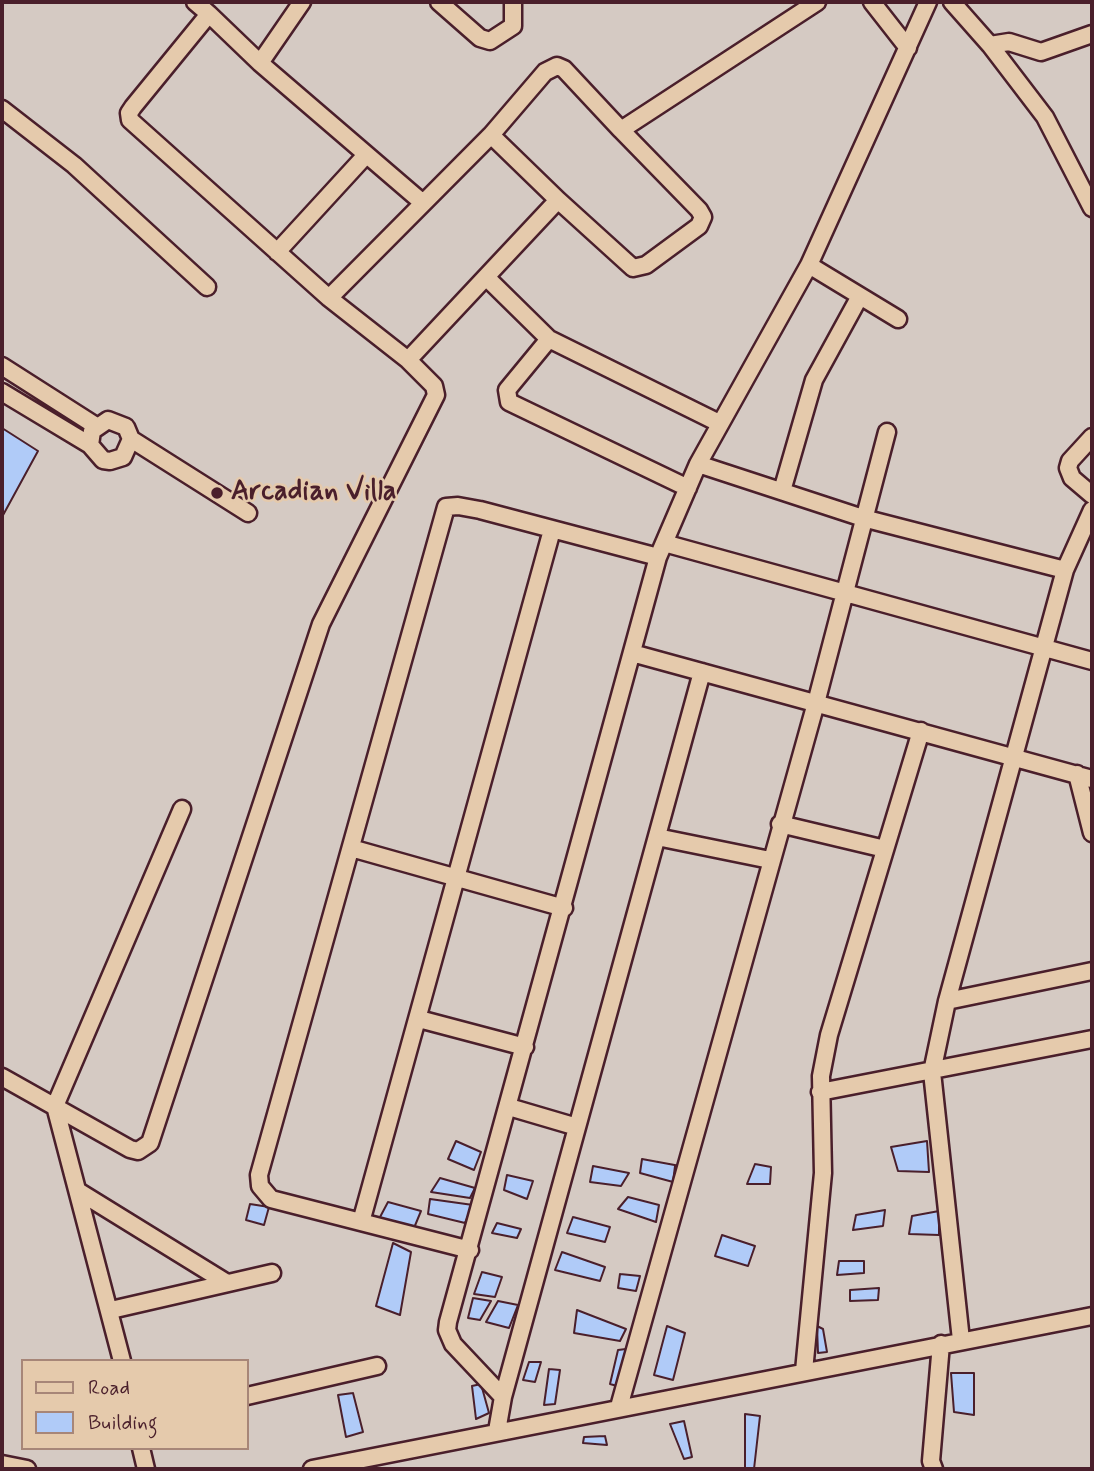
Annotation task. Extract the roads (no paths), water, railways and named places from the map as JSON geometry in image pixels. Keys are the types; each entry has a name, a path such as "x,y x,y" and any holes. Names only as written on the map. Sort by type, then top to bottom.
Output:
{"street":[{"path":"195,2 260,63 423,204"},
{"path":"260,63 302,2"},
{"path":"439,2 480,38 490,41 513,26 513,2"},
{"path":"621,130 817,2"},
{"path":"872,2 908,48"},
{"path":"503,1397 453,1343 447,1330 662,550 698,464 719,423 808,265 928,2"},
{"path":"952,2 990,45 1045,117 1088,189 1092,208"},
{"path":"2,1077 130,1149 138,1151 150,1143 321,624 434,405 434,386 408,360 329,298 130,120 129,113 133,107 209,14"},
{"path":"990,45 1009,42 1041,52 1092,34"},
{"path":"329,298 491,135 545,72 558,66 564,69 703,217 699,226 646,265 633,268 491,135"},
{"path":"2,109 74,165 207,287"},
{"path":"277,251 366,155"},
{"path":"408,360 558,200"},
{"path":"808,265 898,319"},
{"path":"486,277 549,339 719,423"},
{"path":"782,491 814,380 860,296"},
{"path":"549,339 507,390 506,399 688,488"},
{"path":"2,366 96,426"},
{"path":"2,391 90,445 97,457 110,461 123,457 131,439"},
{"path":"90,445 96,426 108,420 121,422 131,439 248,513"},
{"path":"619,1407 816,703 887,432"},
{"path":"1092,437 1070,461 1068,468 1072,478 1092,495"},
{"path":"698,464 863,518 1065,570"},
{"path":"470,1250 271,1199 260,1186 260,1175 442,513 446,507 458,506 552,530 662,550 843,592 1092,662"},
{"path":"961,1340 932,1072 947,1001 1065,570 1092,510"},
{"path":"361,1222 552,530"},
{"path":"632,653 1085,777 1092,833"},
{"path":"497,1431 503,1397 702,672"},
{"path":"804,1371 823,1173 820,1092 829,1035 921,731"},
{"path":"122,1359 111,1310 55,1105 182,809"},
{"path":"780,824 885,849"},
{"path":"657,837 770,860"},
{"path":"351,848 564,908"},
{"path":"947,1001 1092,971"},
{"path":"419,1019 525,1047"},
{"path":"820,1092 1092,1039"},
{"path":"509,1107 577,1127"},
{"path":"78,1191 228,1283"},
{"path":"111,1310 272,1273"},
{"path":"312,1469 942,1343 1092,1316"},
{"path":"934,1469 931,1461 942,1343"},
{"path":"248,1396 377,1366"},
{"path":"141,1450 146,1469"},
{"path":"5,1466 27,1469"}],"place":[{"name":"Arcadian Villa","path":"217,493"}]}
